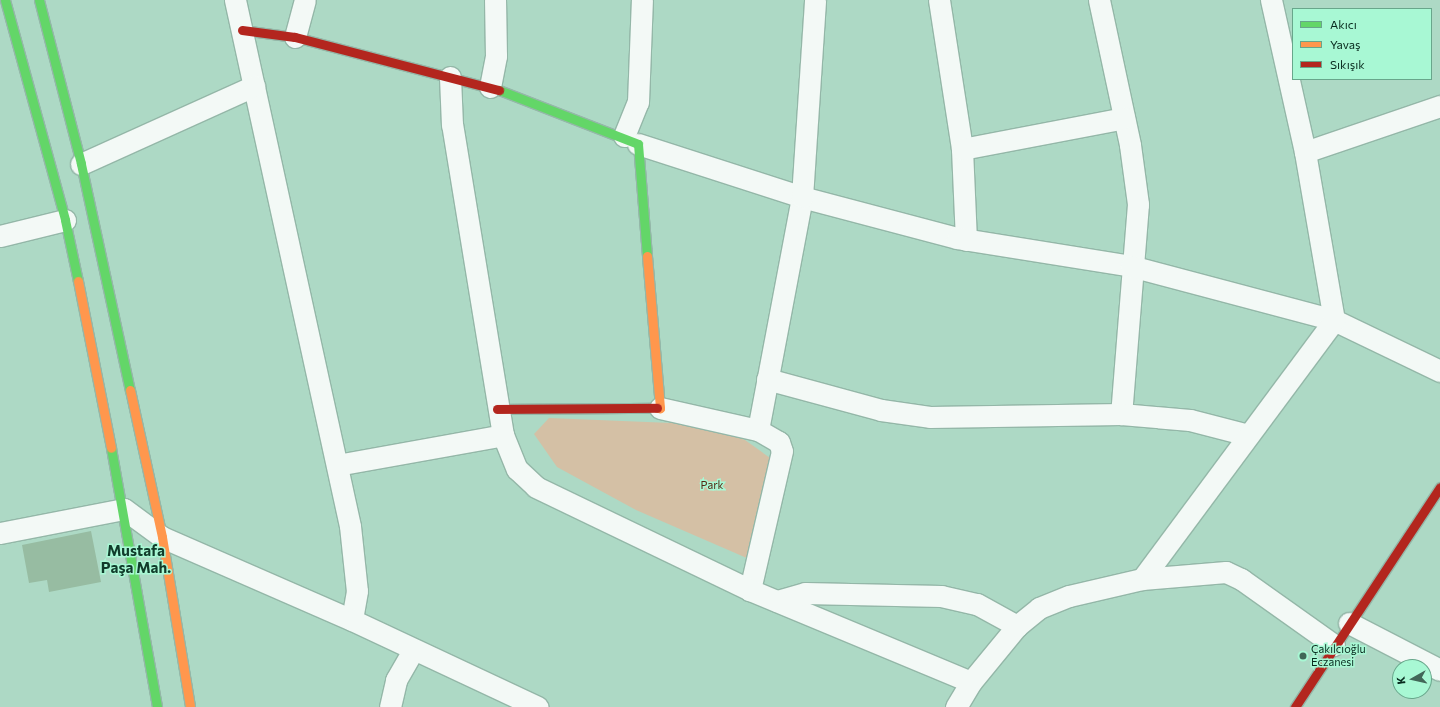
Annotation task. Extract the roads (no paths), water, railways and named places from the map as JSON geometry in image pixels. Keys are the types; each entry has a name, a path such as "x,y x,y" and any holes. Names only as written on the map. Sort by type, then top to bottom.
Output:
{"main road":[{"path":"5,0 65,220 124,509 157,707"},
{"path":"39,0 81,164 162,537 190,707"},
{"path":"242,30 295,37 490,87 631,140 660,408 497,409"},
{"path":"1294,707 1440,487"}],"street":[{"path":"235,0 338,465 355,562 352,620"},
{"path":"295,37 306,0"},
{"path":"490,87 496,56 495,0"},
{"path":"642,0 638,102 631,140 802,197 966,240 1131,266 1334,320 1440,371"},
{"path":"758,430 802,197 815,0"},
{"path":"939,0 962,149 966,240"},
{"path":"1099,0 1124,118 1138,204 1131,266 1121,414"},
{"path":"1142,579 1334,320 1305,152 1272,0"},
{"path":"450,77 452,125 497,409 503,435 517,469 536,487 750,590 971,682"},
{"path":"81,164 254,86"},
{"path":"1305,152 1440,106"},
{"path":"962,149 1124,118"},
{"path":"0,236 65,220"},
{"path":"767,379 881,410 930,417 1121,414 1190,420 1248,435"},
{"path":"660,408 758,430 778,442 782,451 750,590"},
{"path":"338,465 503,435"},
{"path":"0,533 124,509 162,537 352,620 413,650 538,707"},
{"path":"956,707 971,682 1017,626 1039,608 1069,596 1142,579 1226,572 1241,579 1334,645"},
{"path":"777,601 805,593 941,596 977,604 1017,626"},
{"path":"1349,623 1440,670"},
{"path":"390,707 396,680 413,650"}],"place":[{"name":"Çakılcıoğlu Eczanesi","path":"1303,656"}],"district":[{"name":"Mustafa Paşa Mah.","path":"136,558"}],"park label":[{"name":"Park","path":"712,485"}]}
